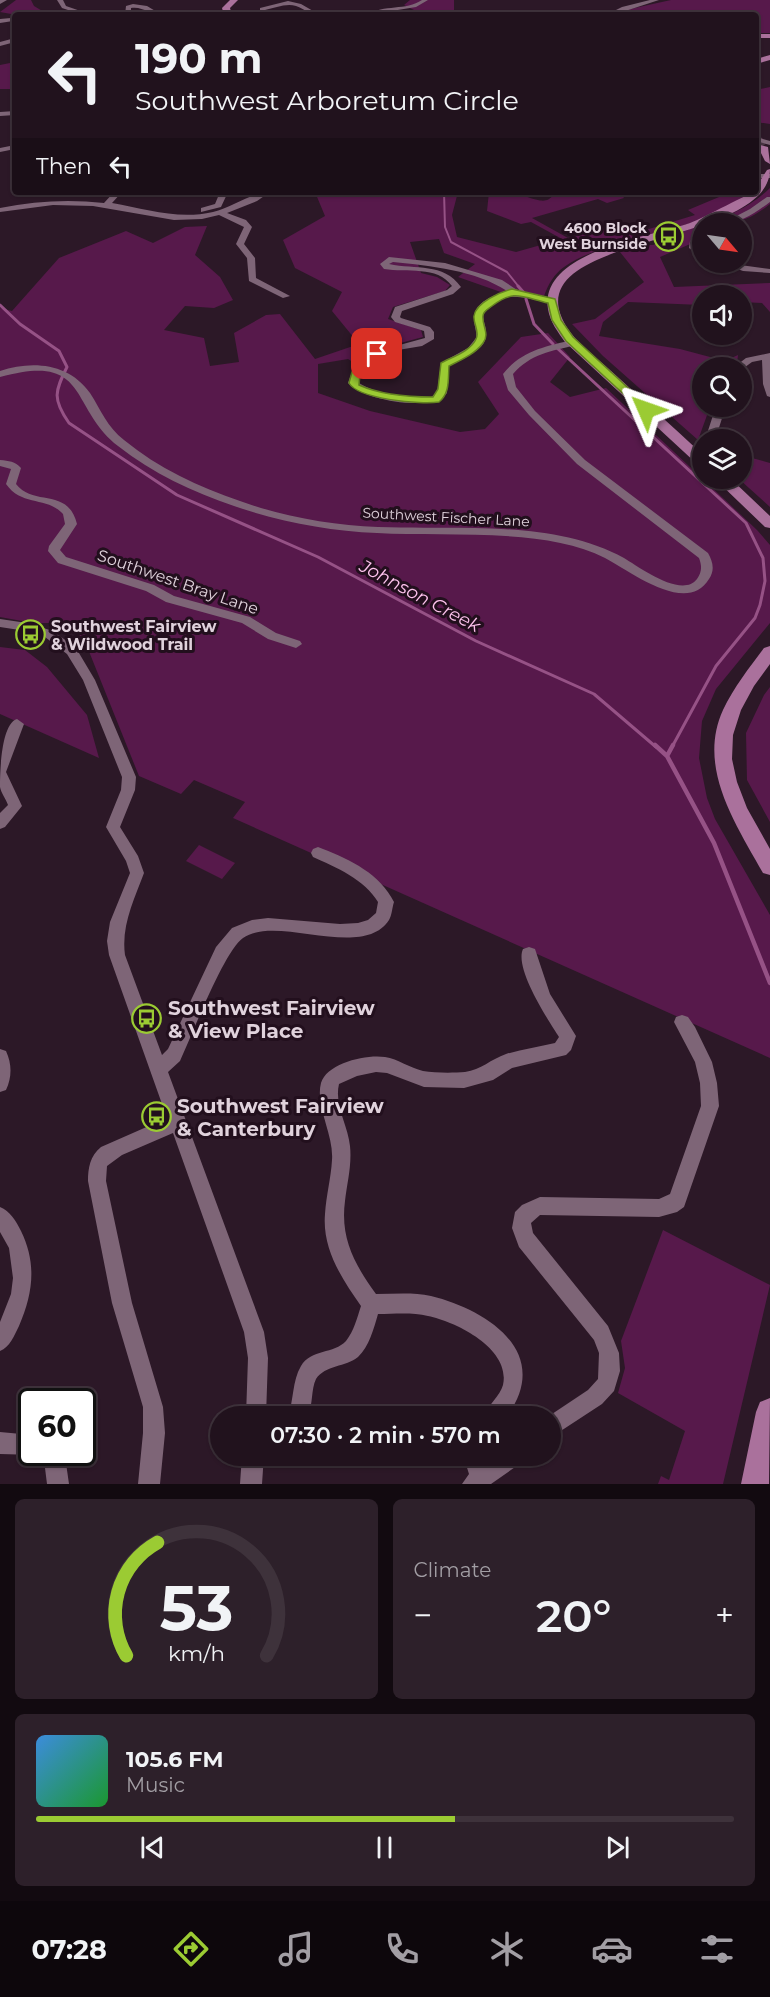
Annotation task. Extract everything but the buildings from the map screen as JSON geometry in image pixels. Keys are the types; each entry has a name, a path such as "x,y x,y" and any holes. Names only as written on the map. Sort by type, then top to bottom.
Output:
{"main road":[{"path":"227,12 226,8 234,0"},
{"path":"761,142 770,161"},
{"path":"759,190 770,175"},
{"path":"692,449 573,343 556,320 552,301 558,283 580,262 731,210 754,195"},
{"path":"733,489 770,524"},
{"path":"770,652 737,696 727,720 722,742 725,774 733,800 770,867"},
{"path":"756,1484 770,1412"}],"street":[{"path":"0,2 4,0"},
{"path":"60,0 64,6 81,12"},
{"path":"375,12 380,9 416,5 425,0"},
{"path":"615,12 656,0"},
{"path":"262,12 262,9 288,3 299,4 312,12"},
{"path":"128,12 128,7 136,5 144,6 154,12"},
{"path":"0,21 11,20"},
{"path":"106,205 115,195"},
{"path":"136,211 152,209 187,212 210,209 220,202 223,195"},
{"path":"0,210 53,203 106,205 177,217 221,213 239,208 261,195"},
{"path":"749,213 770,199"},
{"path":"221,213 243,222 248,227 240,244 251,258 252,279 286,296"},
{"path":"512,292 501,295 480,311 478,316 482,336 480,342 444,365 443,389 441,396 436,400 426,401 366,391 356,387 353,383 355,374 377,354 429,339 430,332 427,329 398,320 395,317 398,309 450,292 457,287 452,280 442,274 426,269 387,267 384,264 387,261 432,262 499,282 512,292 552,301"},
{"path":"752,270 770,272"},
{"name":"Southwest Fischer Lane","path":"0,374 32,366 62,374 81,388 102,426 129,449 199,488 258,511 364,529 469,531 564,539 602,551 662,585 681,588 701,583 707,571 704,556 581,462 532,413 511,388 508,374 518,362 537,351 573,343"},
{"path":"752,359 768,356 770,394"},
{"name":"Southwest Bray Lane","path":"0,463 10,464 16,468 11,484 19,494 45,499 68,512 71,524 55,546 54,552 62,560 150,588 170,599 246,620 272,636 296,644"},
{"path":"0,622 49,634 72,651 89,681 129,777 128,789 116,813 113,827 133,860 137,879 118,922 115,941 124,978 254,1332 258,1358 256,1406"},
{"path":"0,823 15,806 14,800 2,782 0,772 17,724"},
{"path":"159,1069 174,1055 222,952 233,936 248,928 272,924 362,930 377,923 383,916 386,902 380,892 366,879 318,853"},
{"path":"371,1304 346,1265 335,1238 334,1215 342,1153 339,1130 328,1091 330,1082 355,1068 376,1064 387,1065 424,1079 464,1080 487,1074 508,1061 560,1050 565,1045 568,1036 544,999 536,981 529,954"},
{"path":"561,1420 595,1397 607,1384 610,1371 609,1353 601,1333 526,1240 519,1228 520,1218 527,1211 540,1206 659,1208 677,1200 710,1106 711,1090 709,1073 698,1044 682,1022"},
{"path":"0,1057 2,1067 0,1083"},
{"path":"149,1484 154,1433 153,1407 122,1303 97,1181 97,1168 109,1152 177,1123"},
{"path":"0,1216 11,1228 19,1245 23,1265 23,1285 16,1311 0,1341"},
{"path":"302,1406 306,1378 311,1369 326,1359 344,1355 352,1349 361,1333 371,1304"},
{"path":"371,1304 429,1306 459,1316 485,1330 501,1344 511,1363 513,1383 501,1406"},
{"path":"0,1443 18,1445"},
{"path":"55,1466 58,1484"},
{"path":"251,1484 252,1466"},
{"path":"477,1480 497,1466"}],"shaded area":[{"path":"16,0 31,0 34,6 44,12 12,12 12,14 0,12"},
{"path":"410,0 454,0 454,12 410,12 414,10 404,5"},
{"path":"671,0 770,0 770,33 759,33 759,12 624,12"},
{"path":"12,63 12,90 0,89 0,65"},
{"path":"770,87 770,124 759,122 759,89"},
{"path":"770,188 770,204 754,215 752,216 752,213 732,213 739,210"},
{"path":"316,195 457,195 452,215 457,237 516,252 562,239 531,222 521,224 487,211 489,195 525,195 542,201 555,195 622,195 624,198 607,203 598,199 532,218 568,238 611,226 649,229 692,216 692,222 602,249 576,260 557,273 544,296 522,291 512,296 458,277 475,264 444,253 439,239 410,242 421,273 437,277 450,285 445,291 393,307 388,319 421,330 423,337 378,349 356,364 348,359 318,364 318,393 370,411 460,432 485,429 499,414 478,382 521,337 548,333 570,357 550,382 570,397 606,388 692,469 692,489 713,489 770,545 770,623 716,689 702,721 699,758 707,798 715,819 770,915 770,1058 233,818 245,802 194,780 181,794 139,776 84,639 64,623 33,623 0,617 0,308 12,311 59,258 126,231 153,243 185,227 207,226 195,255 220,277 233,300 214,308 185,306 164,330 204,338 210,366 239,362 234,333 266,315 280,314 315,359 359,344 332,311 342,292 295,268 283,240 325,216"},
{"path":"724,195 749,195 716,213 692,213 688,210"},
{"path":"692,228 692,243 660,257 674,287 692,286 692,305 628,302 603,322 599,336 680,349 710,357 692,357 692,417 706,417 702,429 692,429 692,435 603,356 572,324 595,319 644,282 620,252 642,245 653,245"},
{"path":"770,283 770,312 762,303 752,303 752,285 722,285"},
{"path":"752,458 770,463 770,507 750,489 752,489"},
{"path":"0,647 25,650 47,667 87,715 99,758 0,714"},
{"path":"770,687 770,822 747,780 746,733"},
{"path":"199,845 235,863 222,879 186,861"},
{"path":"663,1230 770,1285 723,1484 658,1484 661,1476 669,1480 685,1431 618,1393 625,1368 621,1341"}],"waterway":[{"path":"444,195 445,227 451,242 507,272 519,287"},
{"path":"518,286 525,294"},
{"path":"526,299 534,324 553,344"},
{"name":"Johnson Creek","path":"0,305 20,324 59,351 67,367 57,395 60,407 69,423 177,495 318,557 476,641 594,694 656,747"},
{"path":"557,348 746,523 763,558 765,581 755,618 716,666 672,747"},
{"name":"Johnson Creek","path":"655,745 667,756"},
{"path":"667,756 673,745"},
{"name":"Johnson Creek","path":"667,756 714,843 770,983"}],"tunnel":[{"path":"759,142 763,147"}],"place":[{"name":"4600 Block West Burnside","path":"668,236"},
{"name":"Southwest Fairview & Wildwood Trail","path":"30,635"},
{"name":"Southwest Fairview & View Place","path":"147,1019"},
{"name":"Southwest Fairview & Canterbury","path":"156,1117"}],"route":[{"path":"377,354 355,374 353,383 356,387 414,400 436,400 441,396 443,389 442,368 446,362 466,353 480,342 482,330 478,316 480,311 501,295 512,292 552,301 556,320 569,339 646,410"}]}
